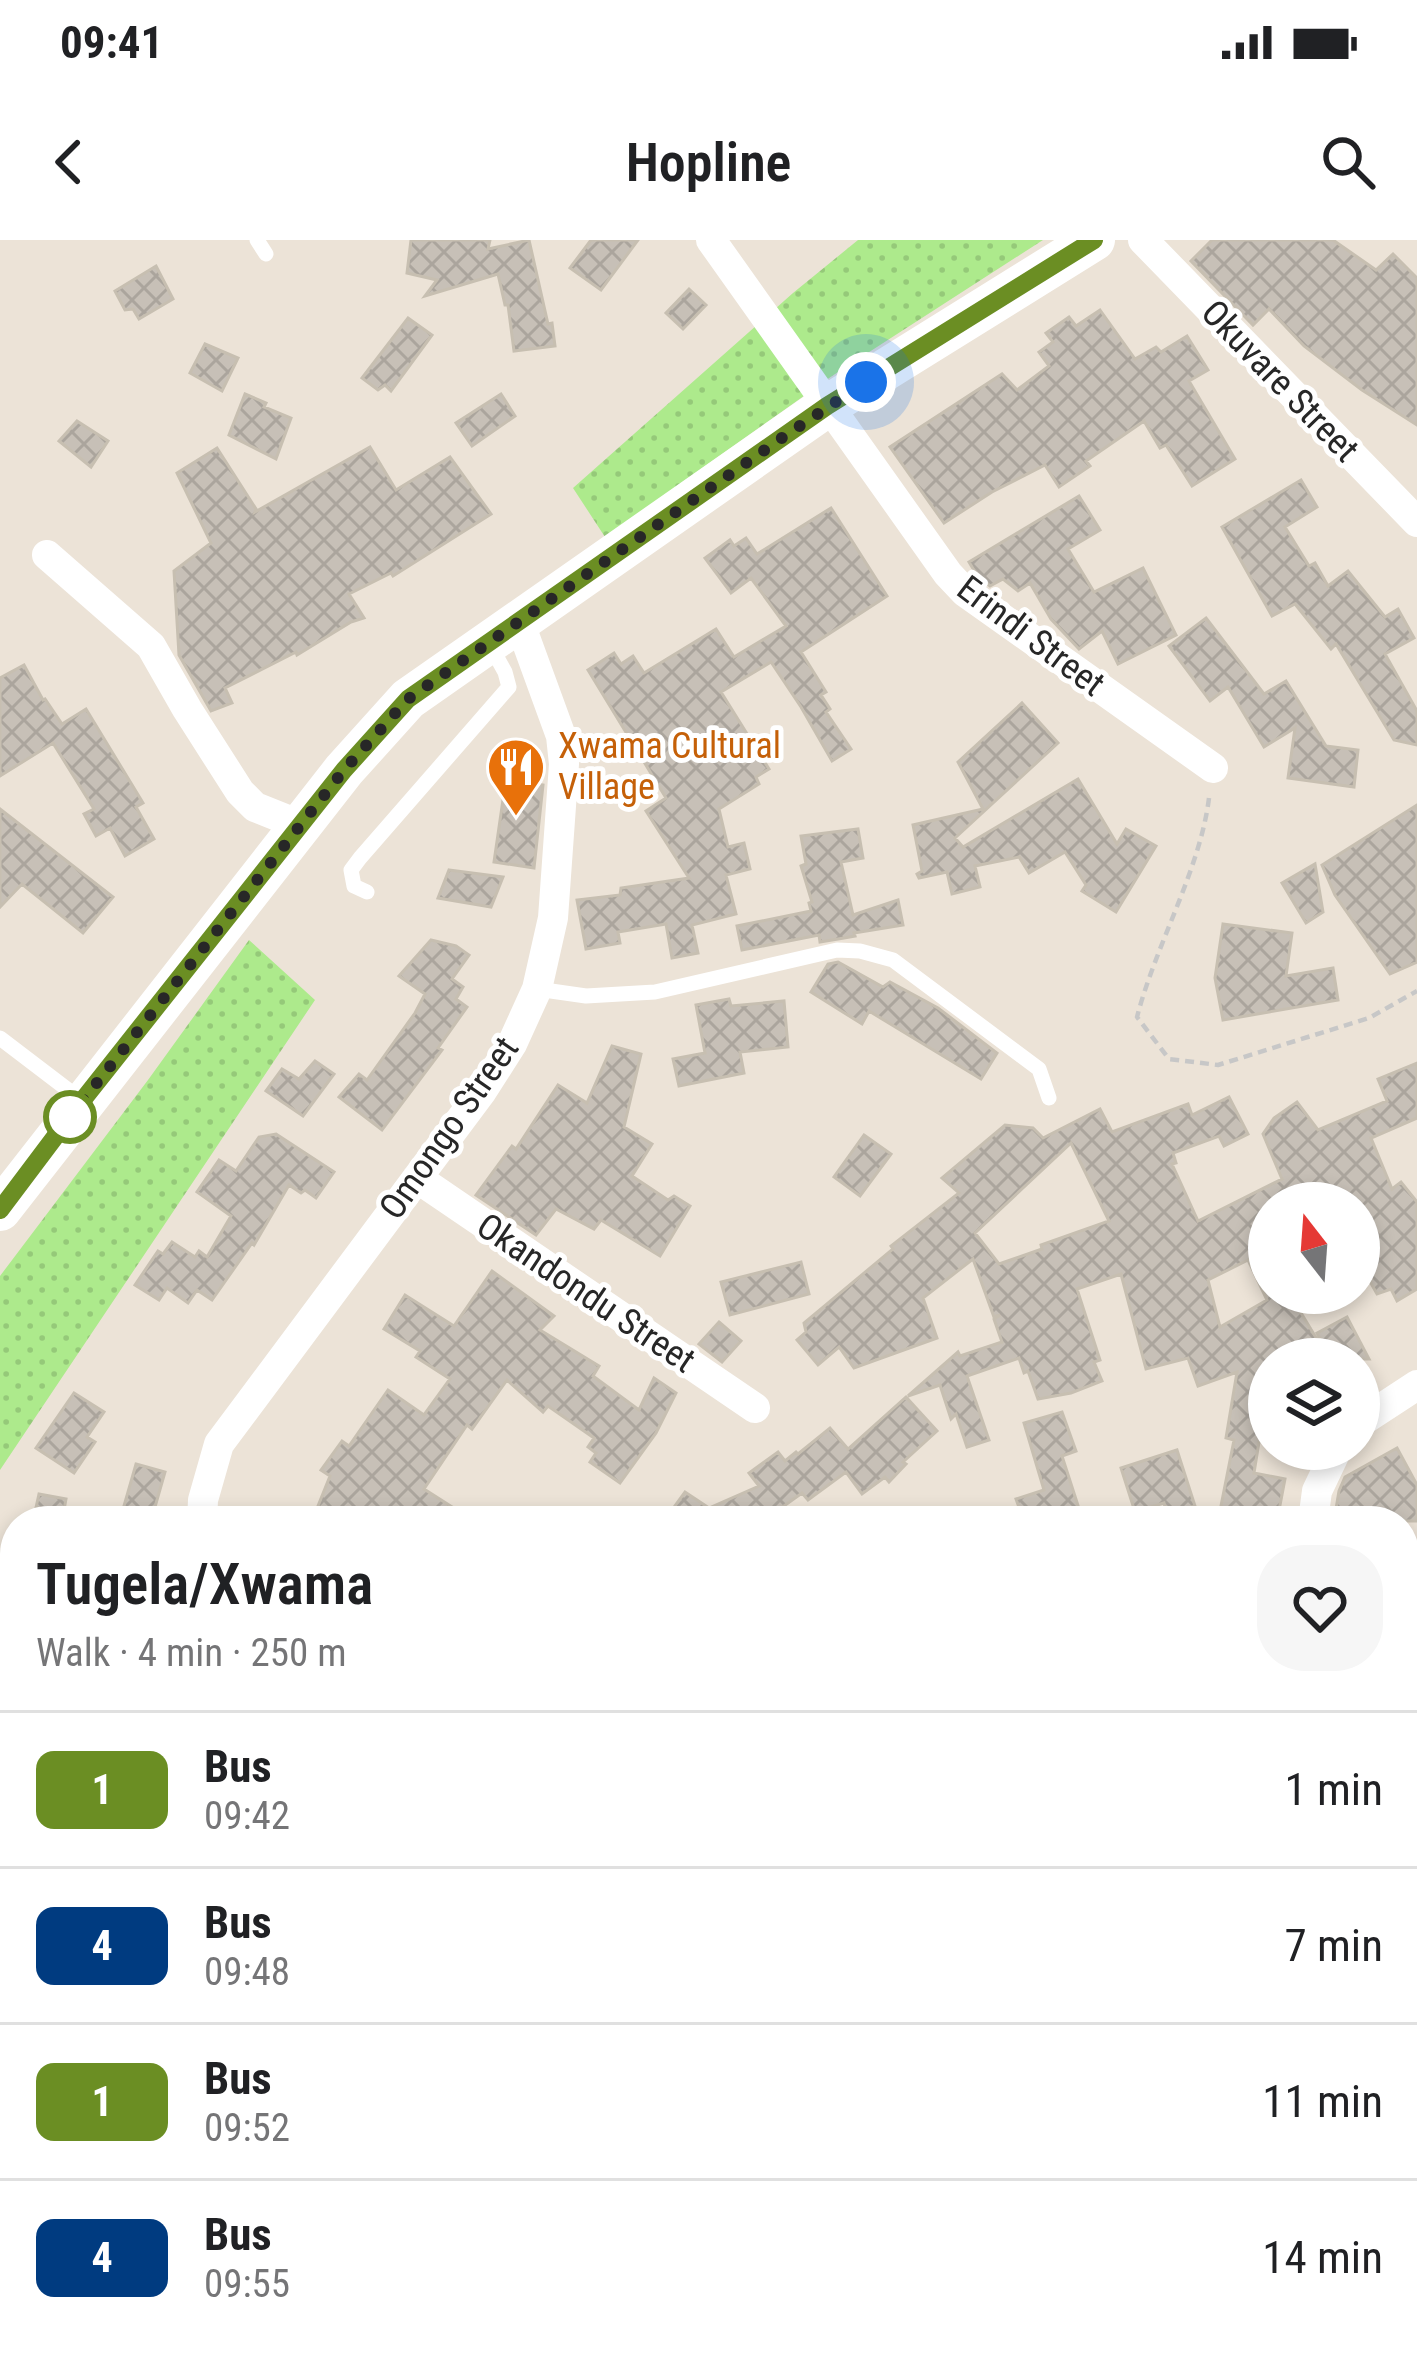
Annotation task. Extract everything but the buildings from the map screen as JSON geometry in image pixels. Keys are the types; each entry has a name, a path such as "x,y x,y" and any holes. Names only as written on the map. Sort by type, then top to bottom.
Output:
{"main road":[{"path":"0,1210 300,825 408,699 827,406 1094,240"}],"street":[{"name":"Erindi Street","path":"711,240 965,592 1213,768"},
{"name":"Okuvare Street","path":"1143,240 1417,522"},
{"path":"47,555 152,646 240,792 255,807 300,825"},
{"name":"Omongo Street","path":"203,1506 219,1444 482,1091 512,1044 537,988 554,918 564,764 553,710 504,632"},
{"name":"Okandondu Street","path":"418,1178 754,1408"},
{"path":"1380,1410 1417,1384"},
{"path":"1315,1506 1326,1470"}],"lane":[{"path":"368,892 354,886 351,870 509,687 504,632"},
{"path":"537,988 586,996 655,992 837,950 860,950 892,960 1039,1069 1048,1098"},
{"path":"0,1038 82,1101"}],"path":[{"path":"1213,768 1206,828 1147,977 1137,1017 1169,1059 1218,1065 1369,1018 1417,991"}],"green space":[{"path":"858,240 1043,240 832,376 605,537 573,488"},
{"path":"249,940 315,1000 0,1470 0,1276"}],"bus line":[{"name":"1","path":"0,1210 344,770 408,699 827,406 1094,240"}],"place":[{"name":"Xwama Cultural Village","path":"516,818"}],"route":[{"path":"70,1117 344,770 408,699 866,382"}]}
